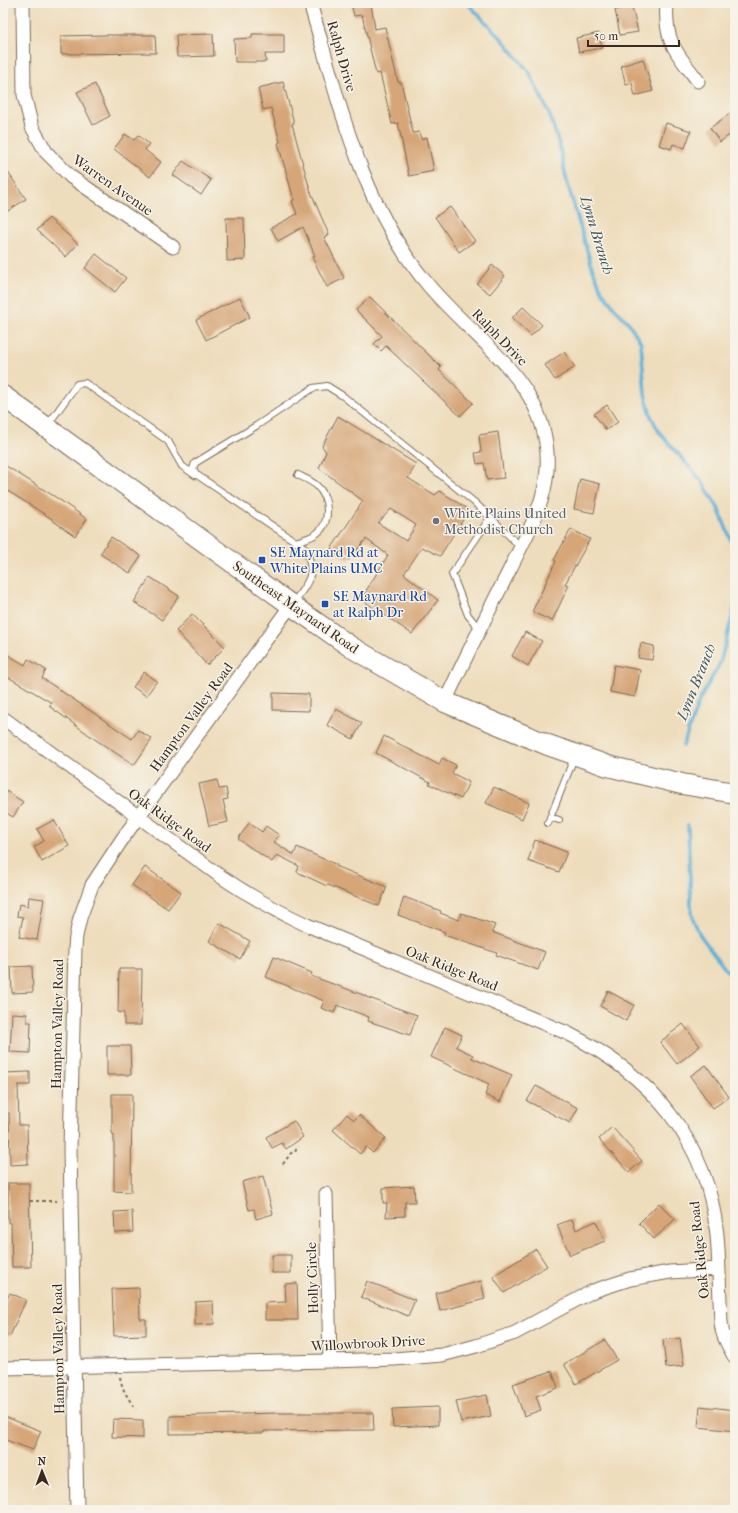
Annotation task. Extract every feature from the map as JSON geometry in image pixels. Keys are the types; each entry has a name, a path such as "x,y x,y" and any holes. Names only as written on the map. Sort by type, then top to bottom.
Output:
{"main road":[{"name":"Southeast Maynard Road","path":"3,396 351,647 445,702 548,745 608,766 682,784 735,793"}],"street":[{"name":"Warren Avenue","path":"22,3 24,95 32,127 46,152 58,166 71,177 173,247"},
{"name":"Ralph Drive","path":"310,3 353,149 379,210 401,249 430,288 512,371 528,392 543,425 546,442 547,474 539,507 445,702"},
{"path":"667,3 666,25 669,37 676,52 698,81"},
{"name":"Hampton Valley Road","path":"77,1510 70,1149 76,936 82,912 92,885 291,605"},
{"name":"Oak Ridge Road","path":"3,718 224,878 276,910 307,926 567,1033 593,1047 621,1065 643,1084 662,1103 687,1140 704,1176 711,1197 717,1236 722,1329 734,1356"},
{"name":"Holly Circle","path":"326,1194 330,1361"},
{"name":"Willowbrook Drive","path":"3,1368 330,1361 442,1355 465,1350 515,1333 593,1291 630,1279 670,1272 719,1269"}],"lane":[{"path":"46,427 77,384 85,383 168,441 182,466 305,548 309,557 312,573 308,583 291,605"},
{"path":"197,475 193,469 195,463 256,426 313,388 327,386 344,396 474,502 521,547"},
{"path":"295,542 316,535 324,523 327,510 323,494 318,487 298,475"},
{"path":"480,630 468,615 452,574 490,518"},
{"path":"559,820 549,820 575,754"}],"path":[{"path":"283,1164 291,1153 295,1152 298,1146"},
{"path":"30,1201 71,1201"},
{"path":"118,1366 121,1384 128,1399 136,1409"}],"building":[{"path":"351,3 371,3 375,29 385,27 398,82 401,82 413,133 419,132 421,139 427,137 434,171 409,176 398,123 392,124 380,73 376,74 362,15 354,16"},
{"path":"632,7 638,32 620,35 615,10"},
{"path":"599,33 602,48 579,52 576,38"},
{"path":"213,34 214,56 177,57 176,35"},
{"path":"252,34 284,34 284,54 265,54 266,62 235,62 234,39 252,38"},
{"path":"155,35 156,53 61,54 61,36"},
{"path":"643,59 653,91 635,96 632,83 626,85 621,66"},
{"path":"283,82 294,123 292,124 310,190 329,235 324,237 344,278 327,287 312,257 315,256 303,227 278,241 271,228 297,214 292,201 294,200 278,143 280,142 271,108 263,110 258,88"},
{"path":"95,84 110,116 93,125 77,92"},
{"path":"735,110 735,131 720,142 710,128"},
{"path":"666,123 691,131 685,148 673,144 671,149 659,145"},
{"path":"125,134 134,140 138,135 149,144 145,150 161,162 150,177 114,149"},
{"path":"183,161 211,180 201,195 173,175"},
{"path":"3,165 26,199 3,214"},
{"path":"450,207 475,241 459,252 435,217"},
{"path":"49,218 78,244 66,257 37,230"},
{"path":"226,218 244,218 245,260 227,261"},
{"path":"96,254 126,278 115,292 85,268"},
{"path":"492,265 505,276 490,294 477,284"},
{"path":"240,297 250,317 206,340 196,320"},
{"path":"370,297 441,367 439,370 473,403 460,416 386,346 381,351 374,344 382,336 356,310"},
{"path":"523,307 542,325 531,336 512,318"},
{"path":"564,352 575,367 555,380 545,365"},
{"path":"607,405 618,422 606,430 594,414"},
{"name":"White Plains United Methodist Church","path":"338,416 416,464 408,478 435,495 440,491 469,510 440,556 422,547 404,574 438,600 412,634 361,599 388,555 366,539 349,560 331,549 363,501 319,468 326,452 322,446","holes":["391,509 416,525 406,541 378,523"]},
{"path":"498,432 504,478 487,480 484,463 477,464 475,453 481,452 479,435"},
{"path":"3,464 87,519 75,536 52,519 3,488"},
{"path":"580,479 600,484 594,513 574,509"},
{"path":"571,529 590,539 565,584 569,585 552,621 532,612 556,561 554,560"},
{"path":"111,537 141,556 130,573 100,554"},
{"path":"150,577 179,596 162,620 134,602"},
{"path":"192,614 225,647 207,665 176,631"},
{"path":"525,632 542,641 528,666 512,656"},
{"path":"641,643 654,646 652,660 638,658"},
{"path":"3,652 25,665 28,659 46,670 42,678 132,739 138,730 152,739 134,765 49,706 52,703 3,674"},
{"path":"614,665 640,670 635,697 610,692"},
{"path":"144,672 157,681 146,696 133,687"},
{"path":"273,693 309,694 309,711 273,710"},
{"path":"336,709 362,723 353,739 327,725"},
{"path":"384,736 439,765 442,758 456,765 452,773 469,782 461,799 429,784 430,782 376,753"},
{"path":"217,780 219,789 226,788 228,799 223,800 228,822 209,826 199,784"},
{"path":"494,787 529,803 522,819 486,803"},
{"path":"3,789 23,802 13,817 3,811"},
{"path":"54,820 69,846 42,862 34,847 44,841 37,829"},
{"path":"249,823 262,832 266,826 279,835 274,842 294,855 297,847 337,865 336,866 387,887 379,906 328,885 327,886 297,872 299,866 277,855 272,862 238,839"},
{"path":"535,840 567,852 559,872 528,861"},
{"path":"145,867 181,892 168,909 132,885"},
{"path":"29,897 44,899 37,940 19,937 23,917 17,916 19,904 28,906"},
{"path":"404,897 441,911 440,913 459,920 461,913 495,925 492,932 545,952 538,970 496,955 497,953 444,935 445,932 398,915"},
{"path":"219,923 250,941 240,959 209,941"},
{"path":"274,957 312,973 311,976 417,1015 410,1035 368,1021 369,1017 337,1005 334,1013 321,1008 324,1001 266,977"},
{"path":"32,966 33,992 12,993 11,967"},
{"path":"119,969 142,969 141,1025 124,1025 124,1013 118,1012"},
{"path":"608,991 634,1005 626,1021 600,1006"},
{"path":"12,1013 27,1014 27,1022 31,1022 30,1053 10,1052"},
{"path":"683,1024 700,1046 677,1064 660,1042"},
{"path":"445,1027 462,1035 456,1047 473,1055 472,1058 512,1075 500,1102 485,1095 489,1084 431,1057"},
{"path":"107,1046 130,1046 131,1075 107,1075"},
{"path":"706,1065 729,1097 713,1108 690,1076"},
{"path":"30,1072 30,1085 18,1085 19,1125 27,1125 28,1164 10,1165 9,1113 3,1113 3,1073"},
{"path":"536,1086 578,1108 570,1123 527,1101"},
{"path":"112,1094 132,1094 131,1192 114,1191"},
{"path":"347,1114 354,1120 359,1115 386,1138 373,1153 366,1147 360,1154 333,1130"},
{"path":"294,1121 303,1137 286,1149 282,1143 272,1148 266,1137"},
{"path":"612,1127 642,1161 629,1172 599,1139"},
{"path":"263,1176 273,1214 256,1219 254,1209 249,1210 242,1182"},
{"path":"8,1183 29,1183 31,1267 12,1267 11,1223 8,1223"},
{"path":"414,1186 415,1202 405,1202 405,1216 386,1217 387,1203 383,1203 383,1188"},
{"path":"659,1203 675,1219 654,1239 639,1223"},
{"path":"132,1211 133,1232 115,1233 114,1212"},
{"path":"572,1219 576,1230 596,1221 605,1241 570,1255 557,1225"},
{"path":"536,1249 547,1266 504,1293 493,1276"},
{"path":"272,1255 291,1255 291,1273 272,1273"},
{"path":"367,1281 415,1300 408,1316 361,1297"},
{"path":"481,1281 485,1299 440,1311 436,1293"},
{"path":"297,1283 298,1320 265,1320 265,1303 286,1302 285,1284"},
{"path":"139,1288 140,1319 146,1319 146,1335 114,1336 112,1289"},
{"path":"10,1293 26,1300 10,1336 3,1333 3,1308"},
{"path":"213,1301 214,1324 195,1325 195,1302"},
{"path":"680,1338 684,1366 666,1368 663,1340"},
{"path":"605,1340 617,1360 576,1384 564,1364"},
{"path":"552,1371 558,1388 536,1396 541,1410 524,1416 513,1384"},
{"path":"487,1395 491,1416 461,1422 456,1401"},
{"path":"700,1406 735,1410 735,1431 698,1427"},
{"path":"438,1407 438,1425 393,1427 392,1409"},
{"path":"278,1413 373,1413 374,1430 170,1434 170,1416"},
{"path":"3,1416 41,1431 33,1450 3,1439"},
{"path":"113,1419 143,1420 143,1438 112,1437"}],"waterway":[{"name":"Lynn Branch","path":"467,3 503,40 529,72 549,113 559,144 567,182 593,270 602,291 617,311 629,323 641,343 645,394 651,416 659,432 701,480 718,508 733,545 735,562"},
{"name":"Lynn Branch","path":"683,746 699,701 720,663 735,602"},
{"name":"Lynn Branch","path":"688,825 691,906 693,919 700,935 726,970 735,978"}],"place":[{"name":"White Plains United Methodist Church","path":"436,521"},
{"name":"SE Maynard Rd at White Plains UMC","path":"262,560"},
{"name":"SE Maynard Rd at Ralph Dr","path":"325,604"}]}
